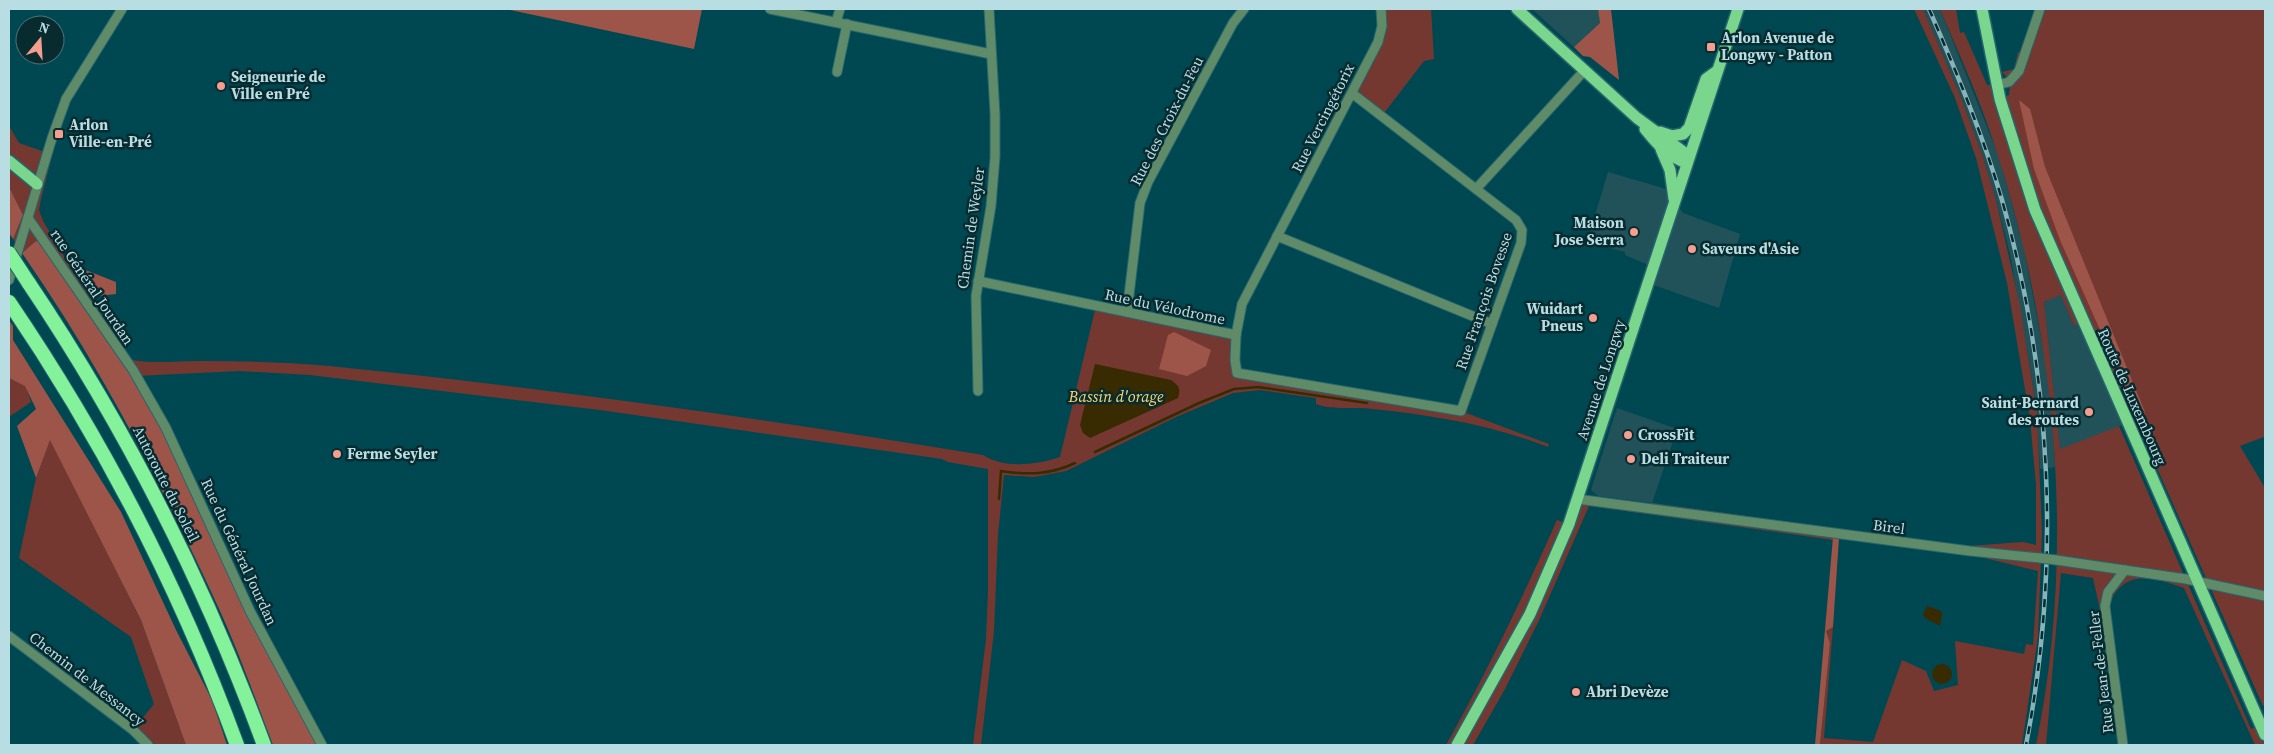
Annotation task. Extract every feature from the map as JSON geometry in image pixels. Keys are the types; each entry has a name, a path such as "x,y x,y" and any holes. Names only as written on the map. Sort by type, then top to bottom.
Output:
{"highway":[{"name":"Autoroute du Soleil","path":"9,254 73,349 153,492 222,638 264,745"},
{"path":"9,302 88,428 131,506 189,629 237,745"}],"main road":[{"path":"1517,9 1636,118 1688,159"},
{"name":"Avenue de Longwy","path":"1457,745 1530,614 1569,524 1738,9"},
{"name":"Route de Luxembourg","path":"1982,9 1997,85 2035,210 2265,735"},
{"path":"1636,118 1660,132 1672,136 1683,134 1689,128 1706,79 1717,71"},
{"path":"1636,118 1660,148 1673,158 1688,159"},
{"path":"1660,148 1670,170 1674,201"},
{"path":"9,161 37,184"}],"street":[{"path":"9,280 37,184 66,99 122,9"},
{"path":"770,9 991,54"},
{"path":"836,22 840,9"},
{"name":"Chemin de Weyler","path":"978,391 975,309 991,206 994,157 995,114 989,9"},
{"name":"Rue des Croix-du-Feu","path":"1128,312 1140,203 1148,182 1224,40 1244,9"},
{"name":"Rue Vercingétorix","path":"1236,335 1242,304 1353,94 1378,42 1382,26 1381,9"},
{"path":"1997,85 2010,82 2020,71 2040,9"},
{"path":"837,72 847,24"},
{"path":"1476,189 1584,71"},
{"name":"Rue François Bovesse","path":"1353,94 1516,220 1522,230 1521,244 1461,411"},
{"name":"rue Général Jourdan","path":"28,218 133,370"},
{"path":"1277,236 1492,324"},
{"name":"Rue du Vélodrome","path":"978,281 1236,335 1235,360 1237,373 1461,411"},
{"name":"Rue du Général Jourdan","path":"133,370 166,428 250,611 322,745"},
{"name":"Birel","path":"1577,498 1970,551 2056,560 2197,581 2265,596"},
{"name":"Rue Jean-de-Feller","path":"2123,745 2105,606 2108,592 2124,570"},
{"name":"Chemin de Messancy","path":"9,636 133,730 148,745"}],"shaded area":[{"path":"506,9 702,9 694,49"},
{"path":"1381,9 1431,9 1434,59 1424,61 1381,117 1353,94 1378,42"},
{"path":"1532,9 1598,9 1600,23 1574,47"},
{"path":"1598,9 1611,9 1619,80 1590,57 1583,56 1574,47 1600,23"},
{"path":"1914,9 1923,9 1960,95 1983,157 1996,200 2020,306 2037,413 2042,532 2038,637 2022,745 1820,745 1830,643 1826,631 1833,627 1824,738 1873,742 1902,660 1926,671 1934,691 1958,685 1955,641 2024,654 2026,644 2033,645 2038,571 1968,554 1833,537 1833,540 1589,506 1540,618 1505,689 1473,745 1446,745 1504,634 1557,520 1569,524 1577,499 1647,508 1652,503 1968,546 2023,542 2036,545 2036,485 2030,419 2007,283 1976,158 1955,98"},
{"path":"1923,9 1940,9 1997,152 2010,197 2024,250 2045,358 2052,411 2055,467 2040,469 2037,413 2029,361 2010,254 1996,200 1983,157 1960,95"},
{"path":"1940,9 1956,9 1960,33 1964,32 1987,85 1997,85 2000,98 2009,95 2010,85 2002,72 2014,69 2018,52 2021,53 2036,9 2265,9 2265,439 2264,437 2240,446 2265,488 2265,705 2263,706 2141,432 2132,436 2082,323 2074,326 2061,295 2044,302 2060,449 2119,426 2251,729 2265,722 2265,745 2255,745 2184,588 2161,581 2140,579 2130,581 2122,586 2115,594 2109,606 2128,745 2119,745 2099,605 2093,578 2061,573 2046,745 2036,745 2048,672 2055,597 2057,522 2054,447 2046,372 2034,297 2018,224 1978,98"},
{"path":"2019,100 2030,109 2045,167 2145,412 2138,415 2060,240 2034,169"},
{"path":"9,126 19,143 42,151 54,148 39,210 43,221 68,263 132,360 158,362 233,361 329,366 493,384 657,405 820,429 983,455 1011,464 1031,464 1060,457 1096,306 1236,335 1237,373 1461,411 1549,444 1548,447 1527,439 1462,422 1366,408 1323,406 1316,404 1316,398 1260,390 1233,393 1176,417 1066,471 1034,477 1004,475 998,534 994,631 981,745 973,745 986,639 988,469 948,462 942,459 600,410 310,375 239,371 136,376 36,241 22,253 13,239 23,215 9,187"},
{"path":"1608,172 1666,189 1683,213 1740,234 1719,308 1648,283 1653,267 1625,255 1625,252 1587,242"},
{"path":"9,187 23,215 13,239 9,233"},
{"path":"36,241 48,246 149,397 250,611 322,745 273,745 227,628 153,473 78,339 22,253"},
{"path":"68,263 116,282 116,294 90,297"},
{"path":"2061,294 2074,326 2082,322 2127,423 2060,450 2044,302"},
{"path":"9,320 13,326 13,340 121,512 176,630 212,700 227,745 186,745 141,620 50,440 36,478 17,426 36,409 25,386 9,378"},
{"path":"1174,332 1211,350 1206,366 1187,376 1159,369 1168,335"},
{"path":"9,378 26,386 31,402 9,417"},
{"path":"1617,408 1677,429 1652,503 1598,496 1591,490"},
{"path":"50,439 141,620 186,745 146,745 133,730 154,704 131,637 19,558 36,478"},
{"path":"1833,537 1839,538 1833,627 1826,631 1830,643 1820,745 1815,745"}],"water":[{"name":"Bassin d'orage","path":"1095,364 1171,380 1179,388 1178,398 1090,438 1083,433 1080,425"},
{"path":"1927,606 1941,611 1940,626 1923,615"},
{"path":"1942,664 1949,667 1952,674 1949,681 1942,684 1935,681 1932,674 1935,667"}],"waterway":[{"path":"1095,452 1199,403 1234,389 1258,387 1367,403"},
{"path":"999,499 1001,471 1039,473 1057,470 1075,463"}],"railway":[{"path":"1929,9 1978,127 1995,176 2019,267 2032,334 2041,403 2046,471 2047,540 2044,609 2037,677 2026,745"}],"place":[{"name":"Arlon Avenue de Longwy - Patton","path":"1711,47"},
{"name":"Seigneurie de Ville en Pré","path":"221,86"},
{"name":"Arlon Ville-en-Pré","path":"59,134"},
{"name":"Maison Jose Serra","path":"1634,232"},
{"name":"Saveurs d'Asie","path":"1692,249"},
{"name":"Wuidart Pneus","path":"1593,318"},
{"name":"Saint-Bernard des routes","path":"2089,412"},
{"name":"CrossFit","path":"1628,435"},
{"name":"Ferme Seyler","path":"337,454"},
{"name":"Deli Traiteur","path":"1631,459"},
{"name":"Abri Devèze","path":"1576,692"}]}
